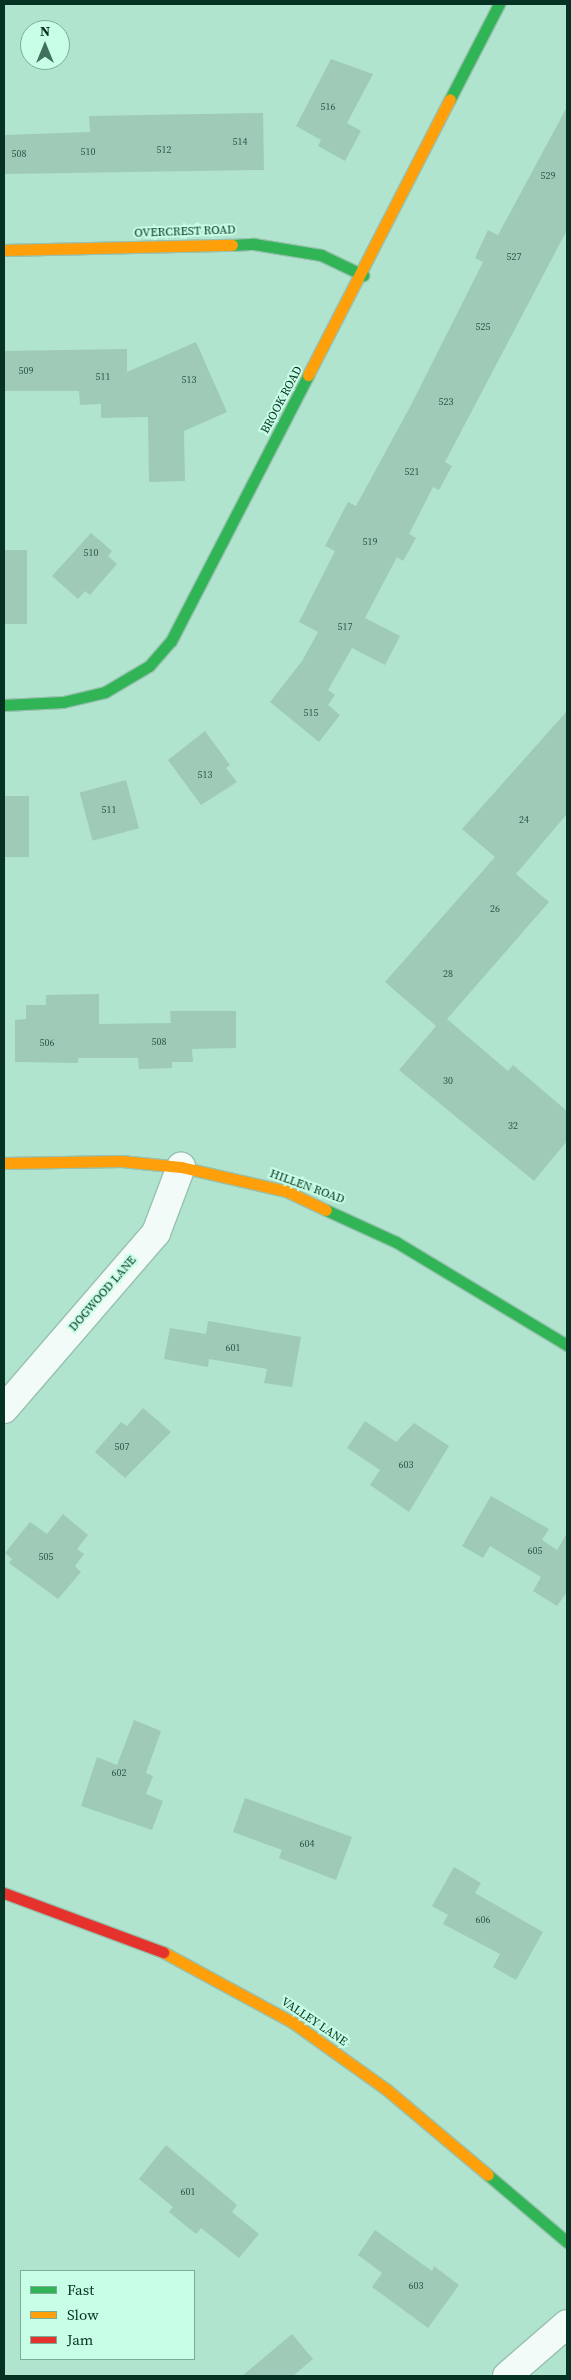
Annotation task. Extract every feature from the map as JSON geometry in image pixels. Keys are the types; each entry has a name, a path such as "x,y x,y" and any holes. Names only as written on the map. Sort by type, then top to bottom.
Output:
{"street":[{"name":"BROOK ROAD","path":"4,705 64,702 105,692 149,666 172,642 362,275 499,4"},
{"name":"OVERCREST ROAD","path":"4,250 254,244 321,256 362,275"},
{"name":"HILLEN ROAD","path":"4,1163 121,1161 181,1167 286,1191 342,1214 473,1285 567,1345"},
{"name":"DOGWOOD LANE","path":"4,1409 156,1233 181,1167"},
{"name":"VALLEY LANE","path":"4,1893 171,1955 292,2022 386,2089 567,2242"},
{"path":"507,2376 567,2324"}],"building":[{"path":"331,59 373,74 347,123 361,131 345,161 318,146 321,140 296,126"},
{"path":"567,107 567,230 445,462 452,466 439,490 433,487 409,534 416,538 403,561 397,557 365,618 400,636 385,665 352,648 328,690 335,695 328,705 340,715 319,742 270,702 302,661 318,632 299,622 335,551 325,546 348,502 356,506 410,407 483,262 475,258 488,230 498,235"},
{"path":"263,113 264,170 4,174 4,135 90,132 89,116"},
{"path":"196,342 227,412 184,431 185,481 149,482 148,417 101,418 101,404 80,405 79,391 4,391 4,351 127,349 127,372"},
{"path":"91,533 112,551 108,556 117,564 90,595 85,591 78,599 52,576"},
{"path":"4,550 27,550 27,624 4,624"},
{"path":"567,711 567,814 516,874 549,902 447,1019 508,1071 513,1065 567,1111 567,1141 534,1181 399,1070 436,1026 385,982 495,857 462,829"},
{"path":"205,731 230,765 226,768 237,782 201,805 168,760"},
{"path":"126,780 139,828 93,841 80,792"},
{"path":"4,796 29,796 29,857 4,857"},
{"path":"99,994 99,1024 171,1023 170,1011 236,1011 236,1048 192,1049 193,1062 172,1062 172,1068 139,1069 138,1058 78,1058 78,1063 15,1062 15,1020 26,1019 26,1005 46,1005 46,995"},
{"path":"208,1321 301,1337 292,1387 264,1383 267,1369 209,1359 208,1367 164,1359 170,1328 206,1334"},
{"path":"143,1408 171,1432 125,1478 95,1452 121,1422 127,1426"},
{"path":"365,1421 396,1442 414,1423 449,1446 409,1512 370,1485 380,1470 347,1448"},
{"path":"491,1496 549,1529 542,1540 557,1550 556,1552 567,1533 567,1592 557,1606 533,1591 541,1577 490,1546 483,1558 462,1546"},
{"path":"63,1514 88,1535 77,1549 84,1554 75,1566 81,1572 58,1599 9,1563 12,1559 5,1553 30,1522 47,1534"},
{"path":"134,1720 161,1731 146,1773 153,1776 146,1794 163,1801 152,1830 81,1806 97,1757 117,1765"},
{"path":"245,1798 352,1837 336,1880 279,1858 282,1850 233,1832"},
{"path":"454,1867 481,1883 475,1893 543,1932 516,1980 493,1967 500,1954 443,1924 448,1915 432,1906"},
{"path":"166,2145 237,2205 232,2212 259,2234 239,2258 201,2228 196,2234 169,2212 173,2207 139,2179"},
{"path":"375,2230 432,2271 434,2266 459,2285 428,2328 372,2287 382,2273 358,2255"},
{"path":"292,2334 313,2359 293,2376 242,2376"}],"traffic: fast":[{"path":"450,99 499,4"},
{"path":"232,245 254,244 321,255 363,275"},
{"path":"4,705 63,702 105,692 149,666 171,641 308,375"},
{"path":"326,1210 396,1242 567,1345"},
{"path":"488,2175 567,2242"}],"traffic: slow":[{"path":"308,375 450,99"},
{"path":"4,250 232,245"},
{"path":"4,1163 121,1161 181,1167 286,1191 326,1210"},
{"path":"163,1952 292,2022 386,2089 488,2175"}],"traffic: jam":[{"path":"4,1893 163,1952"}]}
